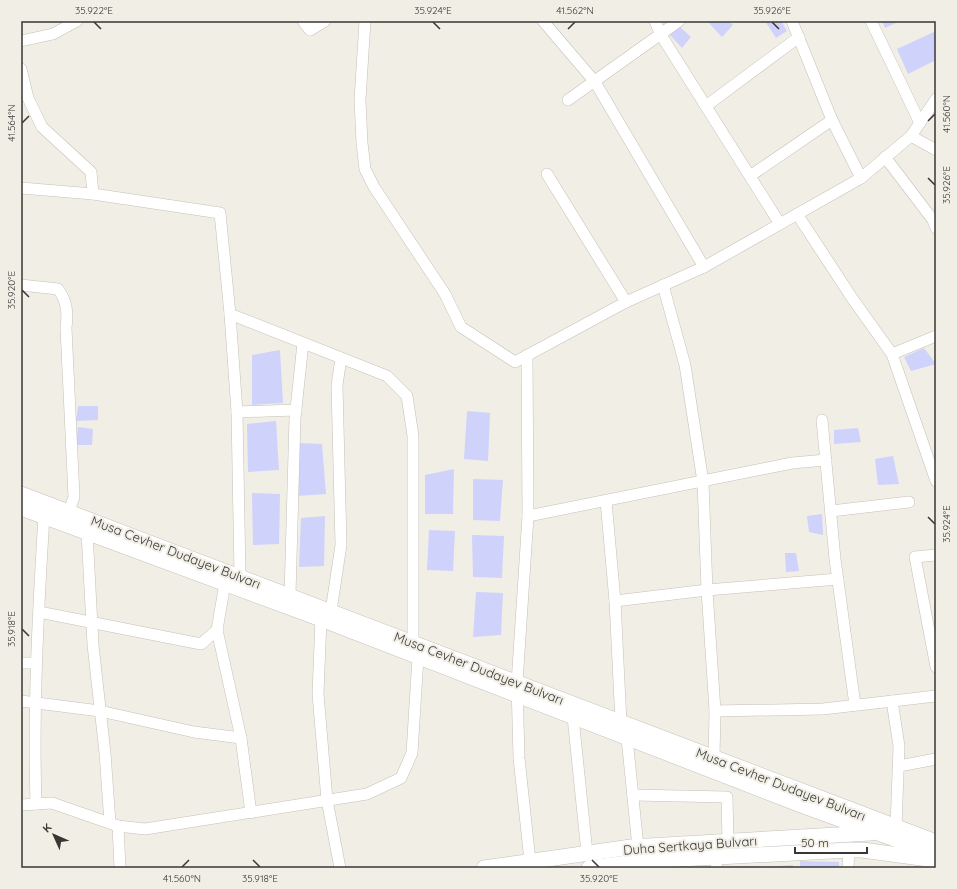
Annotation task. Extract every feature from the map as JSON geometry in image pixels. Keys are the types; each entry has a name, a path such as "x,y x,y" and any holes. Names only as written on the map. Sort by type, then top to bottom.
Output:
{"main road":[{"name":"Musa Cevher Dudayev Bulvarı","path":"21,494 290,595 326,615"},
{"name":"Musa Cevher Dudayev Bulvarı","path":"21,508 225,583 326,615 517,689 621,723 936,842"},
{"name":"Musa Cevher Dudayev Bulvarı","path":"517,689 573,718 936,854"},
{"name":"Duha Sertkaya Bulvarı","path":"589,868 718,853 877,832 896,828"},
{"name":"Duha Sertkaya Bulvarı","path":"484,868 531,864 587,853 638,847 718,853 862,850 936,860"}],"street":[{"path":"21,41 53,34 77,21"},
{"path":"303,21 310,30 325,21"},
{"path":"365,21 360,100 365,169 374,187 445,294 461,327 515,362 626,302 704,267 861,178 911,136 934,106"},
{"path":"543,21 595,82 704,267"},
{"path":"654,21 661,35 780,224"},
{"path":"568,100 679,21"},
{"path":"792,21 832,120 861,178"},
{"path":"871,21 920,123"},
{"path":"706,106 799,36"},
{"path":"21,69 28,98 42,127 91,172 93,194"},
{"path":"750,176 832,120"},
{"path":"911,136 936,150"},
{"path":"885,157 933,220 936,228"},
{"path":"547,174 626,302"},
{"path":"21,188 93,194 220,213 230,314 237,412 240,576"},
{"path":"797,214 852,298 892,354 936,481"},
{"path":"21,285 58,289 65,298 68,317 66,328 74,497 69,511"},
{"path":"663,285 686,365 703,482 707,590 715,711 714,758"},
{"path":"21,805 52,803 114,825 144,829 367,794 401,778 412,753 415,650 412,436 407,396 387,376 230,314"},
{"path":"892,354 936,336"},
{"path":"290,595 296,410 303,343"},
{"path":"527,355 528,516 517,689 519,758 531,864"},
{"path":"340,868 327,800 318,694 326,615 341,545 337,385 341,358"},
{"path":"237,412 296,410"},
{"path":"822,420 838,579 855,705"},
{"path":"528,516 792,463 826,460"},
{"path":"606,500 615,601 621,723"},
{"path":"831,511 909,502"},
{"path":"36,804 36,663 44,516"},
{"path":"87,532 93,645 120,868"},
{"path":"936,554 915,557 936,667"},
{"path":"615,601 707,590 838,579"},
{"path":"225,583 217,630 241,738 251,812"},
{"path":"38,612 201,644 217,630"},
{"path":"21,662 36,663"},
{"path":"715,711 823,709 936,696"},
{"path":"21,701 35,704 100,711 194,732 241,738"},
{"path":"892,701 899,746 896,828"},
{"path":"573,718 587,853"},
{"path":"627,738 638,847"},
{"path":"899,766 936,759"},
{"path":"633,796 727,797 718,853"},
{"path":"848,868 849,850"}],"building":[{"path":"711,21 729,21 733,25 722,37 709,23"},
{"path":"765,21 781,21 787,31 776,38"},
{"path":"882,21 900,21 885,28"},
{"path":"679,26 691,37 682,48 670,35"},
{"path":"936,31 936,60 908,74 897,49"},
{"path":"924,348 936,364 911,371 904,357"},
{"path":"280,350 283,403 252,405 252,355"},
{"path":"78,406 98,406 98,420 76,421"},
{"path":"467,411 490,413 488,461 464,459"},
{"path":"276,421 279,470 248,472 247,424"},
{"path":"78,427 93,429 92,445 76,445"},
{"path":"858,428 861,442 834,444 834,430"},
{"path":"298,443 322,444 326,494 297,496"},
{"path":"893,456 899,484 878,485 875,459"},
{"path":"454,469 453,514 425,514 425,475"},
{"path":"473,479 503,480 500,521 473,520"},
{"path":"252,493 280,494 279,544 253,545"},
{"path":"822,514 823,535 809,532 807,516"},
{"path":"325,516 324,566 299,567 301,518"},
{"path":"429,530 455,531 453,571 427,570"},
{"path":"472,535 504,536 502,578 473,577"},
{"path":"785,553 796,553 799,571 786,572"},
{"path":"476,592 503,593 501,635 473,637"},
{"path":"800,861 839,862 839,868 800,868"},
{"path":"793,865 793,868 765,868 765,867"},
{"path":"757,866 757,868 737,868 737,867"}]}
